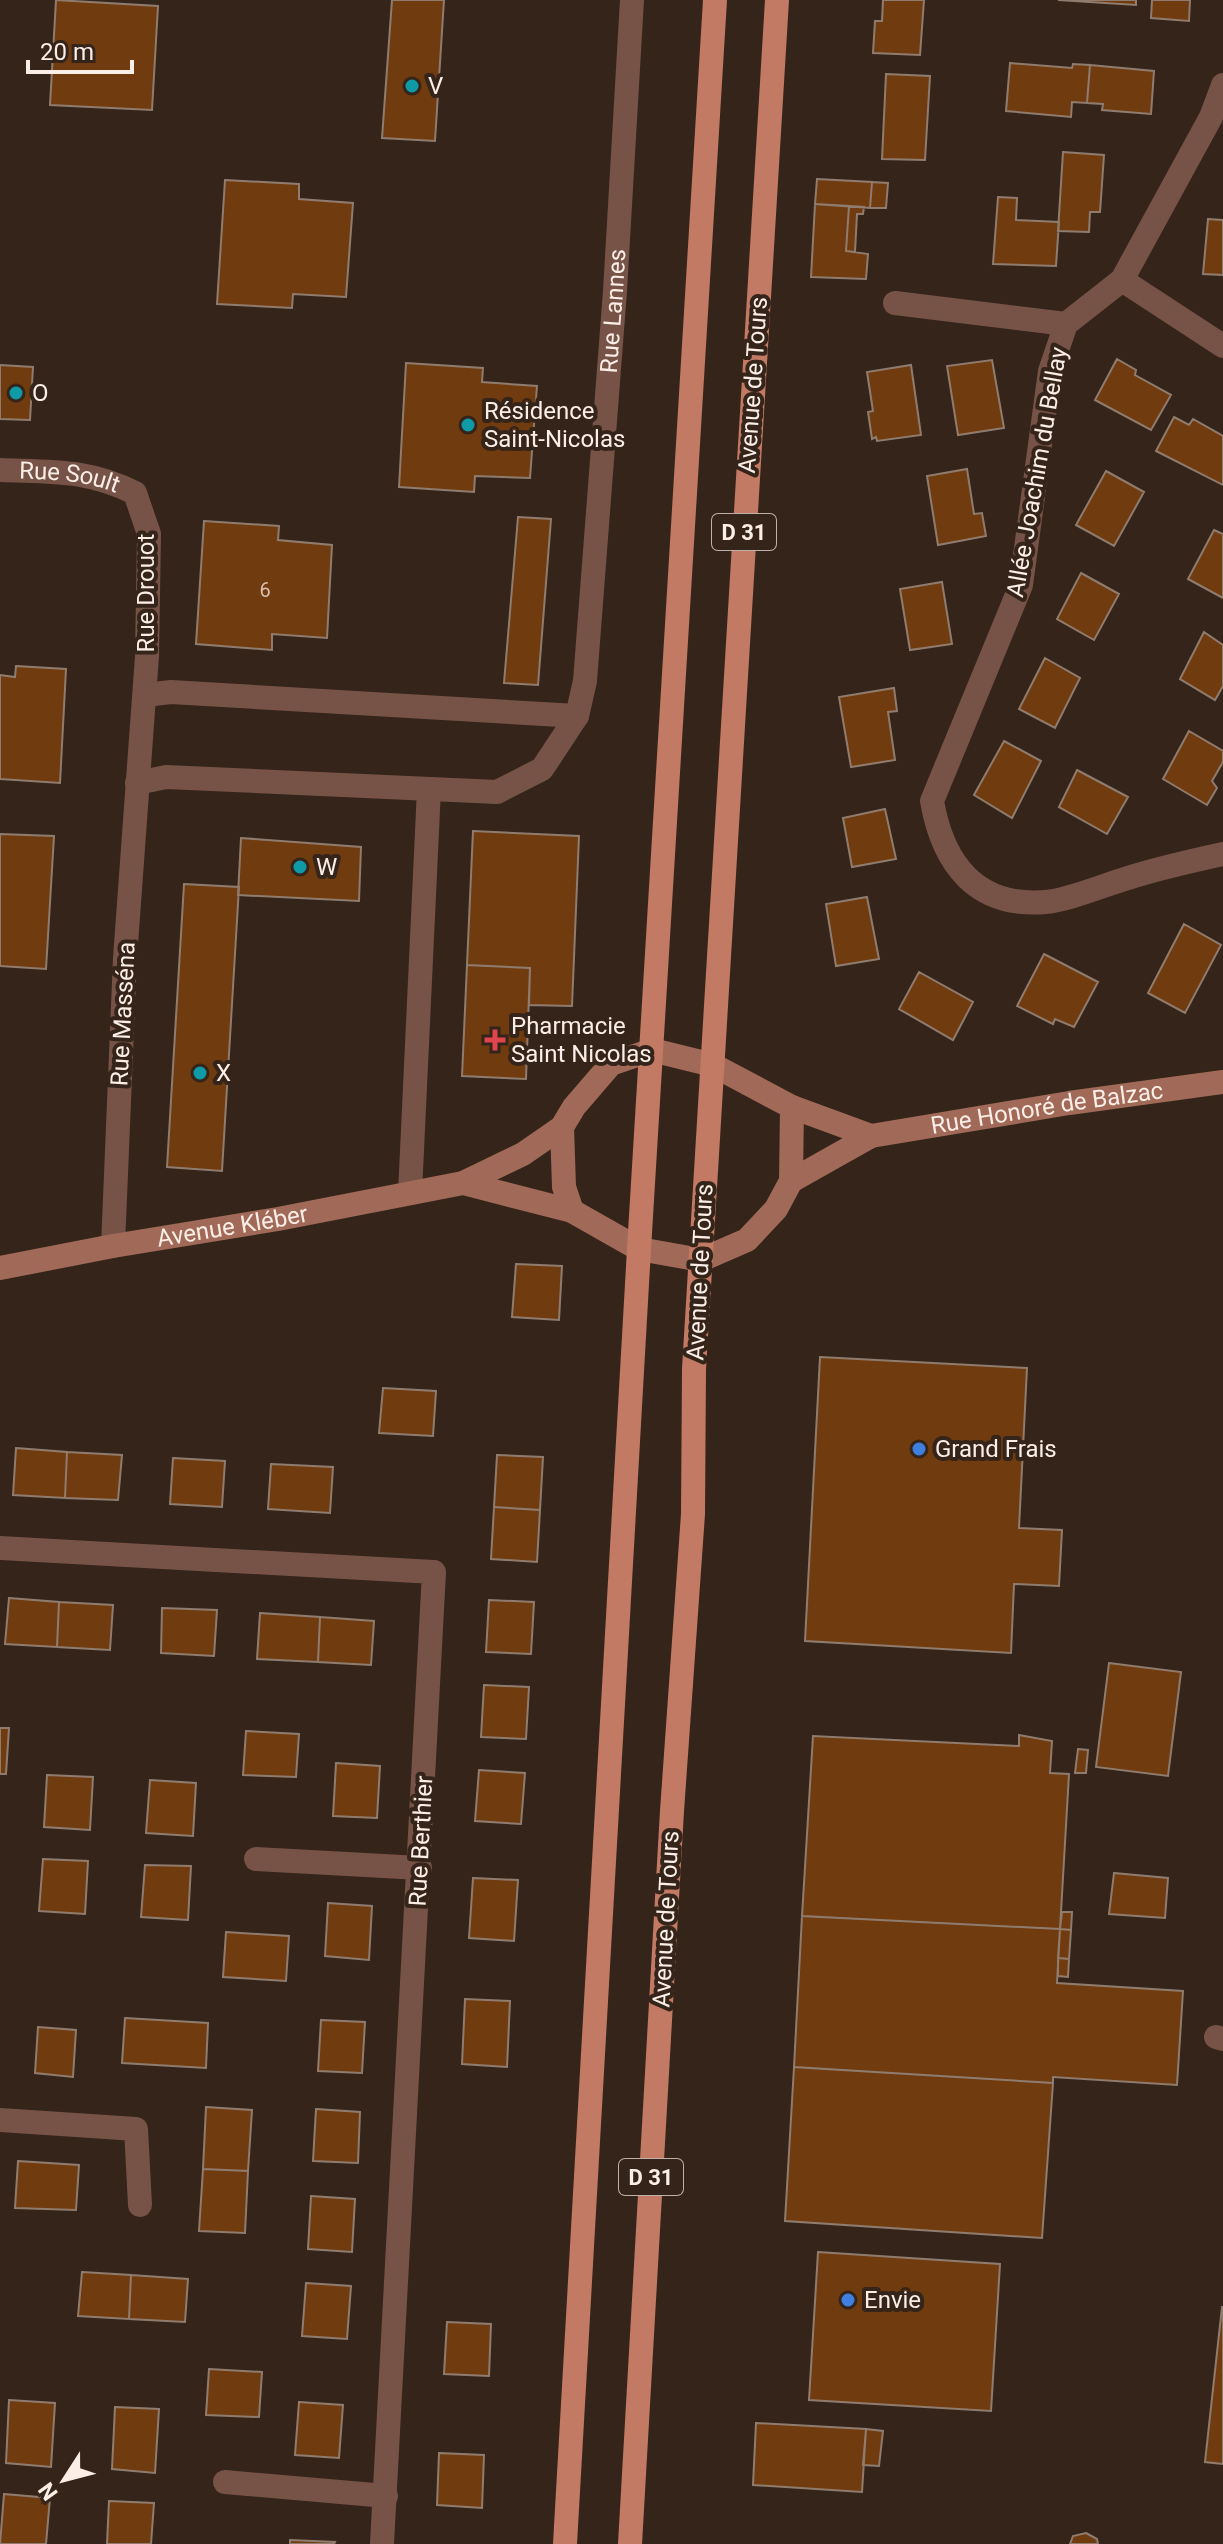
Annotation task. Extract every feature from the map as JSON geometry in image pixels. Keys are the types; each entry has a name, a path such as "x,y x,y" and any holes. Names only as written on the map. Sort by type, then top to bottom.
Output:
{"main road":[{"path":"565,2544 715,0"},
{"name":"Avenue de Tours","path":"630,2544 671,1827 693,1514 694,1369 777,0"}],"street":[{"name":"Rue Lannes","path":"137,783 166,777 497,792 542,769 577,716 585,681 612,340 632,0"},
{"path":"1223,85 1217,118 1122,280 1223,346"},
{"name":"Allée Joachim du Bellay","path":"1122,280 1066,324 1050,371 1021,585 932,801 937,830 949,857 973,883 1009,901 1048,902 1223,854"},
{"path":"895,303 1066,324"},
{"name":"Rue Soult","path":"0,470 69,471 111,481 135,493"},
{"name":"Rue Drouot","path":"135,493 149,534 145,695 137,783"},
{"path":"145,695 171,692 577,716"},
{"name":"Rue Masséna","path":"113,1246 125,958 137,783"},
{"path":"410,1193 429,789"},
{"path":"463,1183 523,1154 562,1127 574,1107 611,1064 652,1050 713,1065 792,1107 871,1136"},
{"name":"Rue Honoré de Balzac","path":"871,1136 1069,1103 1223,1082"},
{"path":"463,1183 572,1211 639,1249 701,1260 747,1240 776,1209 791,1181 792,1107"},
{"path":"562,1127 564,1187 572,1211"},
{"path":"791,1181 871,1136"},
{"name":"Avenue Kléber","path":"0,1268 463,1183"},
{"name":"Rue Berthier","path":"0,1548 434,1572 382,2544"},
{"path":"256,1859 420,1868"},
{"path":"0,2120 136,2129 140,2205"},
{"path":"225,2482 386,2496"}],"building":[{"path":"56,0 158,6 152,110 50,105"},
{"name":"V","path":"392,0 444,0 435,141 382,138"},
{"path":"883,0 924,0 920,55 873,53 875,21 882,21"},
{"path":"1058,0 1136,0 1136,5"},
{"path":"1152,0 1190,0 1189,21 1151,18"},
{"path":"1010,63 1072,68 1073,64 1090,65 1087,103 1072,102 1071,117 1006,111"},
{"path":"1090,65 1154,71 1151,114 1102,110 1103,104 1087,103"},
{"path":"886,74 930,76 925,160 882,159"},
{"path":"1063,152 1104,155 1100,212 1090,212 1089,232 1058,231"},
{"path":"817,179 872,182 870,208 815,204"},
{"path":"225,180 299,184 299,199 353,203 346,297 293,294 292,308 217,304"},
{"path":"872,182 888,183 886,208 870,208"},
{"path":"998,197 1017,198 1016,220 1059,222 1056,266 993,264"},
{"path":"815,204 849,206 846,251 868,254 866,279 811,277"},
{"path":"849,206 864,207 863,214 857,214 855,252 846,251"},
{"path":"1208,219 1223,220 1223,275 1203,274"},
{"path":"1117,359 1136,370 1135,375 1171,395 1151,430 1095,400"},
{"path":"992,360 1004,428 958,435 947,366"},
{"name":"Résidence Saint-Nicolas","path":"406,363 483,368 482,382 537,386 530,478 475,476 474,492 399,487"},
{"name":"O","path":"0,365 33,367 30,420 0,419"},
{"path":"911,365 921,435 877,441 876,437 872,439 868,412 873,411 867,372"},
{"path":"1174,417 1189,425 1193,419 1223,436 1223,485 1156,451"},
{"path":"967,469 974,514 982,513 986,536 938,545 927,476"},
{"path":"1106,471 1144,492 1114,546 1076,525"},
{"path":"518,517 551,519 538,685 504,683"},
{"path":"204,521 279,526 278,540 332,545 327,638 272,634 272,650 196,644"},
{"path":"1214,530 1223,534 1223,598 1188,579"},
{"path":"1081,573 1119,594 1094,640 1057,619"},
{"path":"942,582 952,644 910,650 900,589"},
{"path":"1204,632 1223,645 1223,686 1215,700 1180,679"},
{"path":"1045,658 1080,678 1055,728 1019,709"},
{"path":"16,666 66,669 60,783 0,779 0,675 15,677"},
{"path":"894,688 897,711 888,712 895,760 851,767 839,697"},
{"path":"1189,731 1223,751 1223,762 1212,781 1217,788 1207,805 1163,779"},
{"path":"1004,741 1041,761 1012,818 974,795"},
{"path":"1077,770 1128,797 1107,834 1059,807"},
{"path":"885,809 896,859 852,867 843,818"},
{"path":"473,831 579,836 572,1006 529,1005 530,968 467,965"},
{"path":"0,834 54,836 46,969 0,966"},
{"name":"W","path":"241,838 361,847 359,901 238,895"},
{"name":"X","path":"184,884 239,887 222,1171 167,1167"},
{"path":"867,897 879,959 836,966 826,904"},
{"path":"1184,924 1221,945 1185,1013 1148,993"},
{"path":"1044,954 1098,982 1074,1027 1055,1019 1053,1024 1017,1006"},
{"name":"Pharmacie Saint Nicolas","path":"467,965 530,968 526,1079 462,1076"},
{"path":"919,972 973,1002 953,1040 899,1009"},
{"path":"516,1264 562,1266 559,1320 512,1317"},
{"name":"Grand Frais","path":"820,1357 1027,1368 1019,1528 1062,1530 1059,1586 1014,1584 1011,1653 805,1641"},
{"path":"383,1388 436,1391 433,1436 379,1433"},
{"path":"16,1448 67,1452 65,1498 13,1495"},
{"path":"67,1452 122,1455 118,1500 65,1498"},
{"path":"497,1455 543,1457 540,1510 494,1507"},
{"path":"173,1458 225,1461 222,1507 170,1504"},
{"path":"271,1464 333,1467 330,1513 268,1509"},
{"path":"494,1507 540,1510 537,1562 491,1559"},
{"path":"9,1598 59,1602 57,1647 5,1644"},
{"path":"489,1600 534,1602 531,1654 486,1652"},
{"path":"59,1602 113,1605 110,1650 57,1647"},
{"path":"162,1608 217,1610 214,1656 161,1653"},
{"path":"260,1613 320,1617 318,1662 257,1659"},
{"path":"320,1617 374,1621 371,1665 318,1662"},
{"path":"1109,1663 1181,1672 1168,1776 1096,1767"},
{"path":"484,1685 529,1687 526,1739 481,1737"},
{"path":"0,1728 9,1728 6,1774 0,1774"},
{"path":"246,1731 299,1734 296,1777 243,1775"},
{"path":"1019,1735 1052,1741 1050,1773 1069,1774 1060,1929 802,1916 813,1736 1019,1746"},
{"path":"1078,1749 1088,1750 1086,1773 1075,1773"},
{"path":"336,1763 380,1766 377,1818 333,1816"},
{"path":"479,1770 525,1773 521,1824 475,1821"},
{"path":"47,1775 93,1777 90,1830 44,1827"},
{"path":"150,1780 196,1783 193,1836 146,1833"},
{"path":"43,1859 88,1861 85,1914 39,1911"},
{"path":"145,1865 191,1866 188,1920 141,1917"},
{"path":"1114,1873 1168,1878 1165,1918 1109,1914"},
{"path":"473,1878 518,1880 514,1941 469,1938"},
{"path":"328,1903 372,1906 369,1960 325,1956"},
{"path":"1062,1912 1072,1912 1071,1930 1060,1929"},
{"path":"802,1916 1060,1929 1057,1983 1183,1991 1177,2085 1053,2077 1053,2083 794,2067"},
{"path":"1060,1929 1071,1930 1069,1959 1058,1958"},
{"path":"226,1932 289,1936 286,1981 223,1977"},
{"path":"1058,1958 1069,1959 1068,1977 1058,1976"},
{"path":"465,1999 510,2001 507,2067 462,2064"},
{"path":"125,2018 208,2023 206,2068 122,2063"},
{"path":"321,2020 365,2022 362,2073 318,2071"},
{"path":"38,2027 76,2030 73,2077 35,2073"},
{"path":"794,2067 1053,2083 1042,2238 785,2221"},
{"path":"206,2107 252,2110 248,2171 203,2169"},
{"path":"316,2109 360,2112 358,2163 313,2161"},
{"path":"18,2161 79,2165 76,2210 15,2208"},
{"path":"203,2169 248,2171 245,2233 199,2231"},
{"path":"311,2196 355,2199 352,2252 308,2249"},
{"path":"818,2252 1000,2264 991,2411 809,2400"},
{"path":"82,2272 131,2275 129,2319 78,2316"},
{"path":"131,2275 188,2279 185,2322 129,2319"},
{"path":"306,2283 351,2286 347,2339 302,2336"},
{"path":"1223,2307 1223,2464 1205,2462"},
{"path":"447,2322 491,2324 489,2376 444,2374"},
{"path":"209,2369 262,2372 259,2417 206,2415"},
{"path":"9,2400 55,2403 51,2467 6,2463"},
{"path":"299,2402 343,2405 339,2458 295,2455"},
{"path":"115,2407 159,2409 155,2473 112,2469"},
{"path":"756,2423 866,2429 862,2492 753,2485"},
{"path":"866,2429 883,2431 879,2466 863,2465"},
{"path":"439,2453 484,2455 482,2508 437,2505"},
{"path":"4,2494 50,2498 46,2544 0,2544"},
{"path":"109,2501 154,2503 151,2544 107,2544"},
{"path":"1086,2533 1097,2539 1098,2544 1070,2544 1073,2536"},
{"path":"290,2540 335,2542 290,2544"}],"place":[{"name":"V","path":"412,86"},
{"name":"O","path":"16,393"},
{"name":"Résidence Saint-Nicolas","path":"468,425"},
{"name":"W","path":"300,867"},
{"name":"Pharmacie Saint Nicolas","path":"495,1040"},
{"name":"X","path":"200,1073"},
{"name":"Grand Frais","path":"919,1449"},
{"name":"Envie","path":"848,2300"}]}
